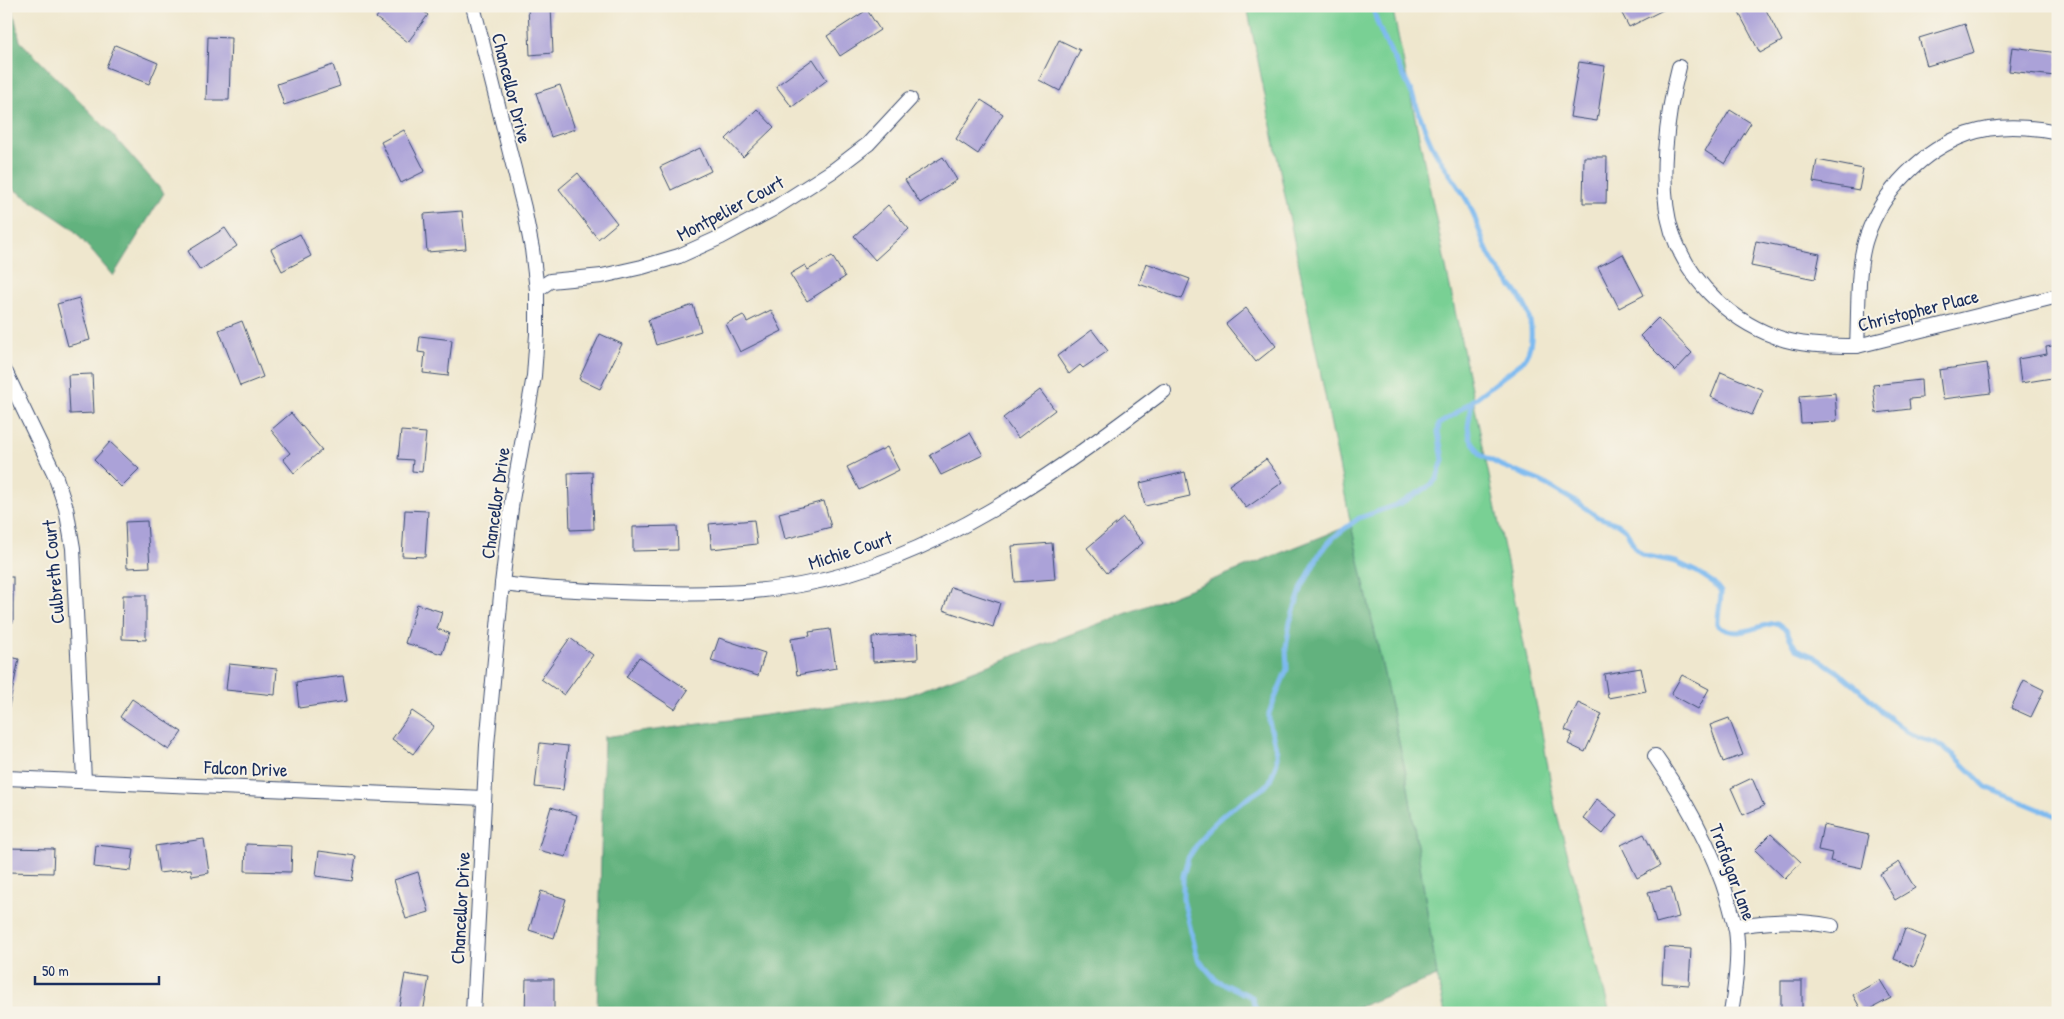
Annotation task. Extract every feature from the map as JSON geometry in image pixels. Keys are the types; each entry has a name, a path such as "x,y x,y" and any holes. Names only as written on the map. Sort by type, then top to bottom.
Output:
{"street":[{"name":"Chancellor Drive","path":"473,6 524,208 537,290 538,334 534,376 512,500 502,584 487,745 473,1013"},
{"name":"Christopher Place","path":"1679,67 1666,131 1667,204 1672,230 1681,253 1694,275 1710,294 1728,310 1762,330 1784,339 1803,344 1857,346 2058,296"},
{"name":"Montpelier Court","path":"537,290 550,281 602,276 642,267 679,256 721,237 773,209 834,170 868,144 910,99"},
{"path":"1857,346 1862,259 1866,237 1884,201 1903,178 1922,160 1968,134 2009,127 2035,128 2058,132"},
{"name":"Culbreth Court","path":"6,373 55,475 66,508 74,548 84,780"},
{"name":"Michie Court","path":"502,584 588,592 706,594 746,593 801,585 836,577 897,556 979,517 1034,484 1088,448 1164,391"},
{"name":"Trafalgar Lane","path":"1655,756 1679,790 1701,834 1720,880 1735,926 1736,962 1731,1013"},
{"name":"Falcon Drive","path":"6,778 484,798"},
{"path":"1735,926 1771,921 1800,920 1832,926"}],"green space":[{"path":"6,6 12,6 20,41 109,131 164,193 113,276 72,228 6,184"},
{"path":"1247,6 1392,6 1541,727 1555,807 1610,1013 1445,1013 1437,976 1406,774 1351,525"},
{"path":"1351,525 1406,774 1437,976 1344,1013 597,1013 604,737 906,696 1162,600"}],"building":[{"path":"384,6 417,6 428,15 408,42 376,18"},
{"path":"528,6 551,6 553,53 530,55"},
{"path":"1624,6 1671,6 1629,27 1619,8"},
{"path":"1753,6 1764,6 1782,41 1760,53 1739,13"},
{"path":"867,10 880,30 840,56 827,36"},
{"path":"1965,24 1974,52 1927,66 1919,38"},
{"path":"208,37 231,38 229,100 206,100"},
{"path":"1059,40 1080,50 1060,91 1039,80"},
{"path":"115,45 158,63 149,84 106,67"},
{"path":"2012,47 2058,53 2055,76 2009,71"},
{"path":"813,59 827,80 792,107 776,86"},
{"path":"1579,62 1605,66 1597,121 1570,117"},
{"path":"333,65 340,86 284,105 277,84"},
{"path":"560,85 575,129 551,137 536,93"},
{"path":"981,100 1003,114 978,154 956,139"},
{"path":"757,109 774,127 743,157 726,139"},
{"path":"1730,110 1751,123 1725,164 1705,151"},
{"path":"404,130 425,171 401,183 381,142"},
{"path":"700,148 711,171 671,190 660,167"},
{"path":"943,157 957,180 920,203 905,180"},
{"path":"1584,157 1607,157 1606,203 1583,203"},
{"path":"1817,160 1863,169 1859,190 1813,182"},
{"path":"578,173 617,223 598,239 559,189"},
{"path":"888,205 909,229 875,260 854,236"},
{"path":"462,211 466,249 427,252 424,214"},
{"path":"225,228 237,246 200,270 188,251"},
{"path":"300,234 311,256 282,271 271,249"},
{"path":"1756,241 1820,254 1815,279 1751,266"},
{"path":"1623,254 1644,295 1619,308 1598,267"},
{"path":"832,256 845,277 807,301 790,274 805,265 808,270"},
{"path":"1146,263 1190,279 1182,299 1139,284"},
{"path":"79,298 90,340 68,346 57,304"},
{"path":"693,305 701,331 656,345 648,320"},
{"path":"1246,308 1276,346 1256,362 1226,324"},
{"path":"771,310 782,331 740,352 726,324 743,315 747,322"},
{"path":"1658,318 1692,353 1675,371 1640,336"},
{"path":"242,321 263,377 240,386 219,330"},
{"path":"1092,330 1108,351 1083,368 1080,365 1069,374 1057,356"},
{"path":"600,334 622,344 600,389 579,379"},
{"path":"420,336 452,340 448,376 423,373 425,353 418,352"},
{"path":"2058,345 2058,377 2021,383 2018,359 2047,354 2046,347"},
{"path":"1987,363 1991,393 1943,399 1939,370"},
{"path":"1721,372 1763,390 1752,415 1711,397"},
{"path":"92,374 94,413 70,414 68,375"},
{"path":"1921,380 1922,398 1909,399 1910,409 1876,413 1873,385"},
{"path":"1040,390 1055,410 1018,438 1003,418"},
{"path":"1835,393 1837,421 1801,423 1799,396"},
{"path":"291,413 322,450 294,473 283,459 290,453 271,430"},
{"path":"401,431 426,433 422,472 412,471 413,460 398,459"},
{"path":"970,433 983,455 941,475 930,455"},
{"path":"110,442 139,469 121,487 94,460"},
{"path":"887,447 899,470 859,490 847,467"},
{"path":"1266,459 1283,482 1246,508 1229,485"},
{"path":"592,472 594,529 570,530 568,473"},
{"path":"1185,472 1190,496 1145,506 1140,483"},
{"path":"824,501 831,527 785,539 779,513"},
{"path":"405,510 428,511 425,557 402,556"},
{"path":"1123,518 1143,543 1107,573 1087,548"},
{"path":"754,520 757,544 712,549 709,524"},
{"path":"147,521 150,567 127,568 125,522"},
{"path":"677,526 678,550 633,551 633,527"},
{"path":"1052,543 1055,579 1015,582 1012,546"},
{"path":"6,577 13,577 13,622 6,622"},
{"path":"951,587 1000,603 993,627 943,610"},
{"path":"123,595 146,595 146,640 122,639"},
{"path":"417,604 442,612 437,629 449,633 442,654 405,643"},
{"path":"830,629 836,668 797,675 791,639 810,636 809,632"},
{"path":"917,634 918,659 873,662 872,637"},
{"path":"570,638 593,655 564,695 541,679"},
{"path":"719,638 765,653 758,676 711,661"},
{"path":"6,656 19,659 7,716 6,716"},
{"path":"639,657 688,690 675,709 626,677"},
{"path":"229,664 277,669 275,695 226,690"},
{"path":"1641,668 1646,691 1608,698 1604,674"},
{"path":"1682,675 1709,689 1698,709 1671,694"},
{"path":"343,676 347,701 299,708 296,682"},
{"path":"2024,680 2044,690 2031,717 2011,708"},
{"path":"132,699 182,732 169,750 120,717"},
{"path":"1578,703 1602,714 1585,752 1568,744 1573,733 1565,730"},
{"path":"412,711 434,726 413,754 392,739"},
{"path":"1729,718 1743,755 1723,762 1710,725"},
{"path":"540,743 568,746 563,790 535,787"},
{"path":"1752,778 1764,806 1743,815 1731,788"},
{"path":"1597,799 1617,815 1603,834 1583,818"},
{"path":"551,807 577,815 566,857 538,850"},
{"path":"1823,825 1869,835 1862,868 1830,861 1832,853 1818,850"},
{"path":"1644,834 1660,866 1637,878 1621,845"},
{"path":"1771,834 1801,862 1785,879 1755,850"},
{"path":"204,839 209,873 192,876 191,869 159,873 155,846"},
{"path":"246,844 292,846 291,872 245,871"},
{"path":"96,845 134,849 131,871 94,867"},
{"path":"7,848 54,849 53,873 7,872"},
{"path":"319,851 356,856 352,881 316,876"},
{"path":"1899,862 1915,888 1895,900 1880,874"},
{"path":"418,872 429,912 406,919 394,880"},
{"path":"1671,887 1679,917 1656,923 1648,892"},
{"path":"541,891 566,899 554,938 529,930"},
{"path":"1905,929 1926,937 1914,967 1894,959"},
{"path":"1664,947 1691,949 1689,985 1662,983"},
{"path":"405,974 429,978 423,1013 398,1013"},
{"path":"526,979 554,979 554,1013 525,1013"},
{"path":"1880,980 1891,998 1863,1013 1853,995"},
{"path":"1781,981 1802,981 1802,1013 1781,1013"}],"waterway":[{"path":"1257,1013 1252,997 1216,980 1198,959 1183,899 1183,876 1188,858 1214,823 1229,810 1265,787 1270,781 1277,762 1277,752 1269,722 1269,713 1287,669 1286,648 1290,622 1302,587 1321,551 1335,536 1359,518 1399,504 1431,485 1437,478 1443,460 1438,432 1439,424 1455,414 1521,363 1528,352 1531,338 1530,324 1524,303 1492,260 1469,204 1434,149 1409,87 1378,25 1373,6"},
{"path":"1472,400 1468,427 1470,438 1481,455 1540,481 1598,517 1618,524 1626,530 1635,548 1643,555 1676,562 1714,583 1721,592 1718,626 1733,632 1741,632 1777,623 1786,630 1796,649 1815,657 1841,674 1882,712 1906,731 1936,743 1954,755 1986,787 2058,817"}]}
